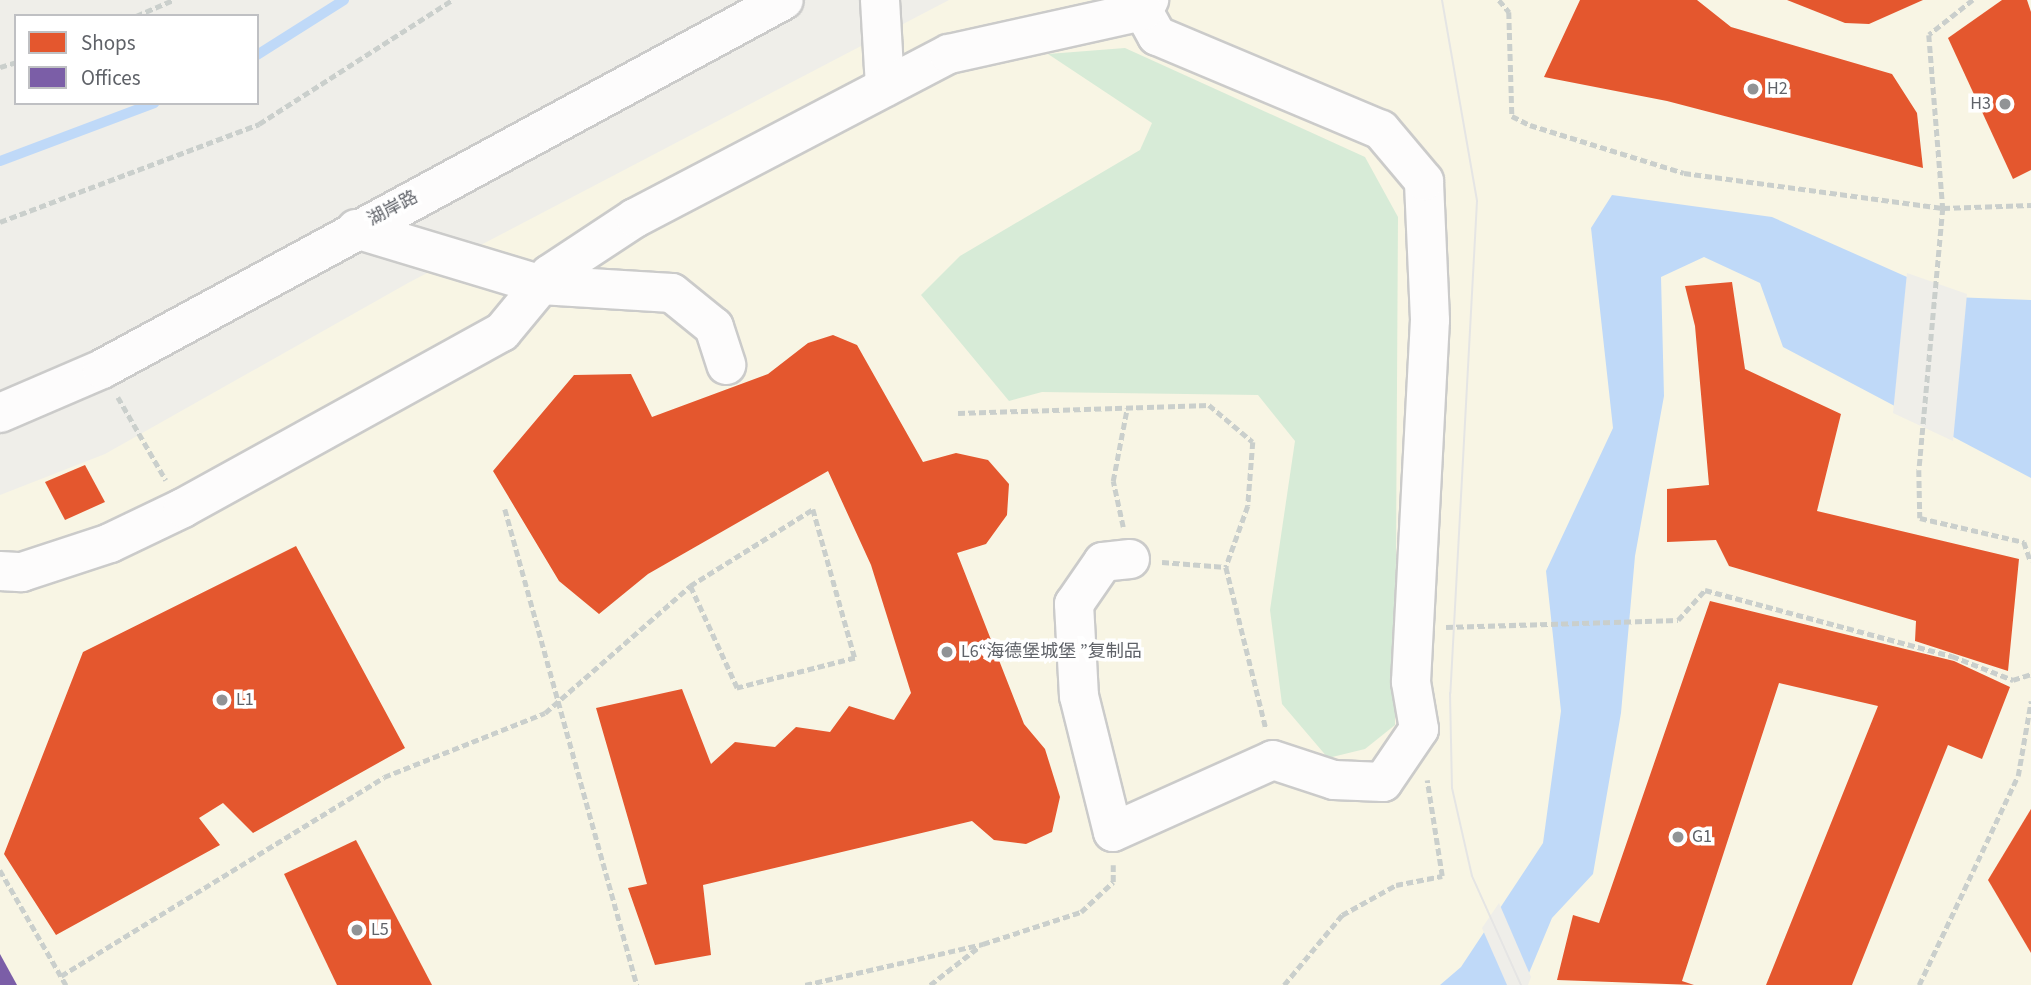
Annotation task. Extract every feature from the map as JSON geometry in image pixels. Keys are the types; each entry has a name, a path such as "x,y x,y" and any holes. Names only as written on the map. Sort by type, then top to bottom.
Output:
{"street":[{"name":"湖岸路","path":"0,413 102,369 356,229 784,0"},
{"path":"880,0 885,87"},
{"path":"0,571 22,572 110,543 183,508 502,332 541,285 635,218 949,54 1146,5 1157,36 1381,130 1424,181 1430,320 1413,626 1419,729 1383,782 1334,780 1273,760 1113,832 1079,696 1074,604 1103,562 1130,559"},
{"path":"356,229 541,285 672,293 714,327 726,365"}],"path":[{"path":"141,14 173,0"},
{"path":"0,222 259,124 452,0"},
{"path":"1499,0 1509,12 1512,116 1530,125 1684,173 1944,208 2031,205"},
{"path":"1973,0 1929,35 1944,208 1919,470 1920,518 2024,542 2031,562"},
{"path":"102,369 183,508"},
{"path":"958,413 1209,405 1253,442 1248,506 1226,567 1273,760"},
{"path":"1127,408 1113,481 1130,559 1226,567"},
{"path":"505,509 637,985"},
{"path":"61,976 384,777 545,713 690,586 813,509 855,658 737,688 690,586"},
{"path":"1413,626 1494,629 1678,620 1705,590 1952,656 2012,680 2031,674"},
{"path":"1919,985 2018,776 2031,701"},
{"path":"1284,985 1342,915 1396,885 1442,876 1419,729"},
{"path":"805,985 983,944 1081,912 1113,882 1113,832"},
{"path":"0,870 66,985"},
{"path":"930,985 983,944"}],"shaded area":[{"path":"949,0 2031,0 2031,985 0,985 0,495 105,454 408,283"}],"green space":[{"path":"1125,48 1365,157 1398,217 1395,725 1365,749 1328,758 1282,704 1270,610 1295,441 1258,395 1042,392 1009,401 921,295 960,256 1140,150 1152,123 1048,54"}],"water":[{"path":"1612,195 1772,217 1952,297 2031,300 2031,478 1783,347 1760,283 1704,257 1661,277 1664,396 1635,556 1621,713 1593,874 1552,918 1524,985 1440,985 1461,967 1543,843 1561,711 1546,571 1613,428 1591,228"}],"pier":[{"path":"1907,273 1967,294 1953,441 1893,413"},
{"path":"1499,903 1531,977 1528,985 1507,985 1482,928"}],"building: Shops":[{"name":"H2","path":"1580,0 1697,0 1731,27 1892,74 1917,113 1923,168 1667,101 1544,77"},
{"path":"1787,0 1923,0 1869,24 1845,23"},
{"name":"H3","path":"2002,0 2027,0 2031,12 2031,170 2013,179 1948,38"},
{"path":"1732,282 1745,369 1841,414 1817,511 2019,559 2008,671 1915,641 1916,621 1729,566 1716,540 1667,542 1667,489 1709,485 1695,326 1685,286"},
{"name":"L6“海德堡城堡 ”复制品","path":"833,335 857,345 923,462 956,453 988,460 1009,484 1007,515 986,544 957,553 1024,724 1045,749 1060,797 1052,832 1026,844 994,840 972,821 703,885 711,955 655,965 628,888 647,884 596,708 682,689 711,764 735,742 775,747 796,727 830,732 849,706 894,720 911,693 871,565 828,471 648,574 599,614 559,581 493,471 574,375 631,374 652,417 768,374 808,343"},
{"path":"85,465 105,502 65,520 45,482"},
{"name":"L1","path":"296,546 405,748 253,833 223,803 199,818 220,845 56,935 4,854 83,652"},
{"name":"G1","path":"1710,601 1954,661 2010,687 1982,759 1948,745 1852,985 1766,985 1878,706 1779,683 1682,981 1694,985 1557,980 1573,915 1599,923"},
{"path":"2031,809 2031,953 1988,880"},
{"name":"L5","path":"356,840 432,985 337,985 284,874"}],"building: Offices":[{"path":"0,954 17,985 0,985"}],"waterway":[{"path":"259,54 344,0"},
{"path":"0,161 149,105"}],"tram line":[{"path":"1442,0 1477,201 1450,693 1452,788 1472,876 1521,985"}],"place":[{"name":"H2","path":"1753,89"},
{"name":"H3","path":"2005,104"},
{"name":"L6“海德堡城堡 ”复制品","path":"947,652"},
{"name":"L1","path":"222,700"},
{"name":"G1","path":"1678,837"},
{"name":"L5","path":"357,930"}]}
